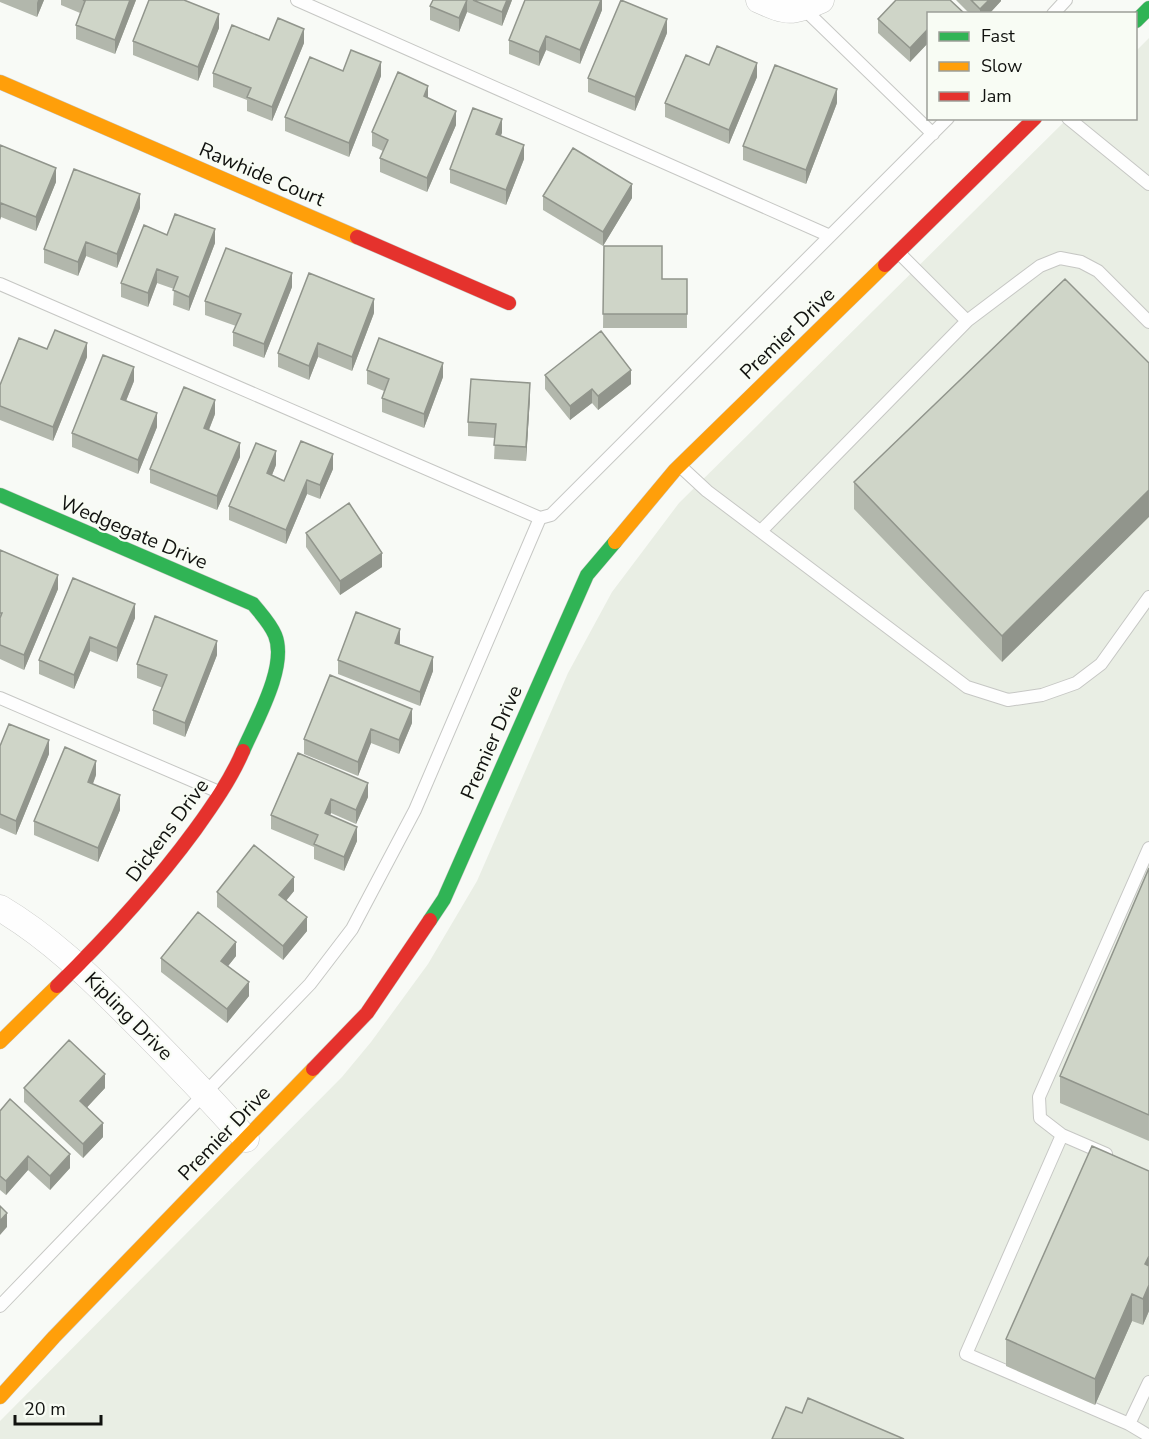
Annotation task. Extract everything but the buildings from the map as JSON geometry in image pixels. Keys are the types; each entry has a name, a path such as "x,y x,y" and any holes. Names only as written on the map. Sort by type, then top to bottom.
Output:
{"street":[{"path":"759,0 781,10 797,10 812,4"},
{"path":"1137,20 1149,8"},
{"name":"Rawhide Court","path":"0,82 509,303"},
{"name":"Premier Drive","path":"0,1398 54,1337 367,1013 444,899 587,575 679,466 1033,120"},
{"name":"Wedgegate Drive","path":"0,495 253,604"},
{"name":"Dickens Drive","path":"0,1042 127,914 177,856 231,776 275,679 279,660 278,644 271,627 253,604"},
{"name":"Kipling Drive","path":"0,908 26,923 78,965 205,1093 246,1139"}],"lane":[{"path":"297,0 830,236"},
{"path":"1055,12 1066,0"},
{"path":"812,4 933,134"},
{"path":"0,284 540,518 551,515 946,120"},
{"path":"1070,120 1149,184"},
{"path":"898,253 967,321"},
{"path":"761,531 967,321 1040,266 1060,258 1081,262 1098,271 1149,322"},
{"path":"679,466 707,490 967,687 1008,700 1042,695 1076,682 1101,664 1149,597"},
{"path":"0,1306 310,984 352,929 415,810 540,518"},
{"path":"0,698 220,792"},
{"path":"1116,1158 1062,1135 1040,1118 1039,1097 1149,848"},
{"path":"1062,1135 966,1354 1129,1424 1149,1436"},
{"path":"1129,1424 1149,1382"}],"shaded area":[{"path":"1149,38 1149,1439 0,1439 0,1421 342,1077 371,1042 428,964 477,881 568,673 612,592 679,503 1066,120 1137,120 1137,50"}],"traffic: fast":[{"path":"1137,20 1149,8"},
{"path":"0,495 253,604 275,635 278,648 269,693 243,751"},
{"path":"430,920 444,899 587,575 615,542"}],"traffic: slow":[{"path":"0,82 357,237"},
{"path":"615,542 675,470 885,265"},
{"path":"0,1042 57,986"},
{"path":"0,1397 54,1337 313,1069"}],"traffic: jam":[{"path":"885,265 1033,120"},
{"path":"357,237 509,303"},
{"path":"57,986 129,911 179,851 221,792 243,751"},
{"path":"313,1069 367,1013 430,920"}]}
